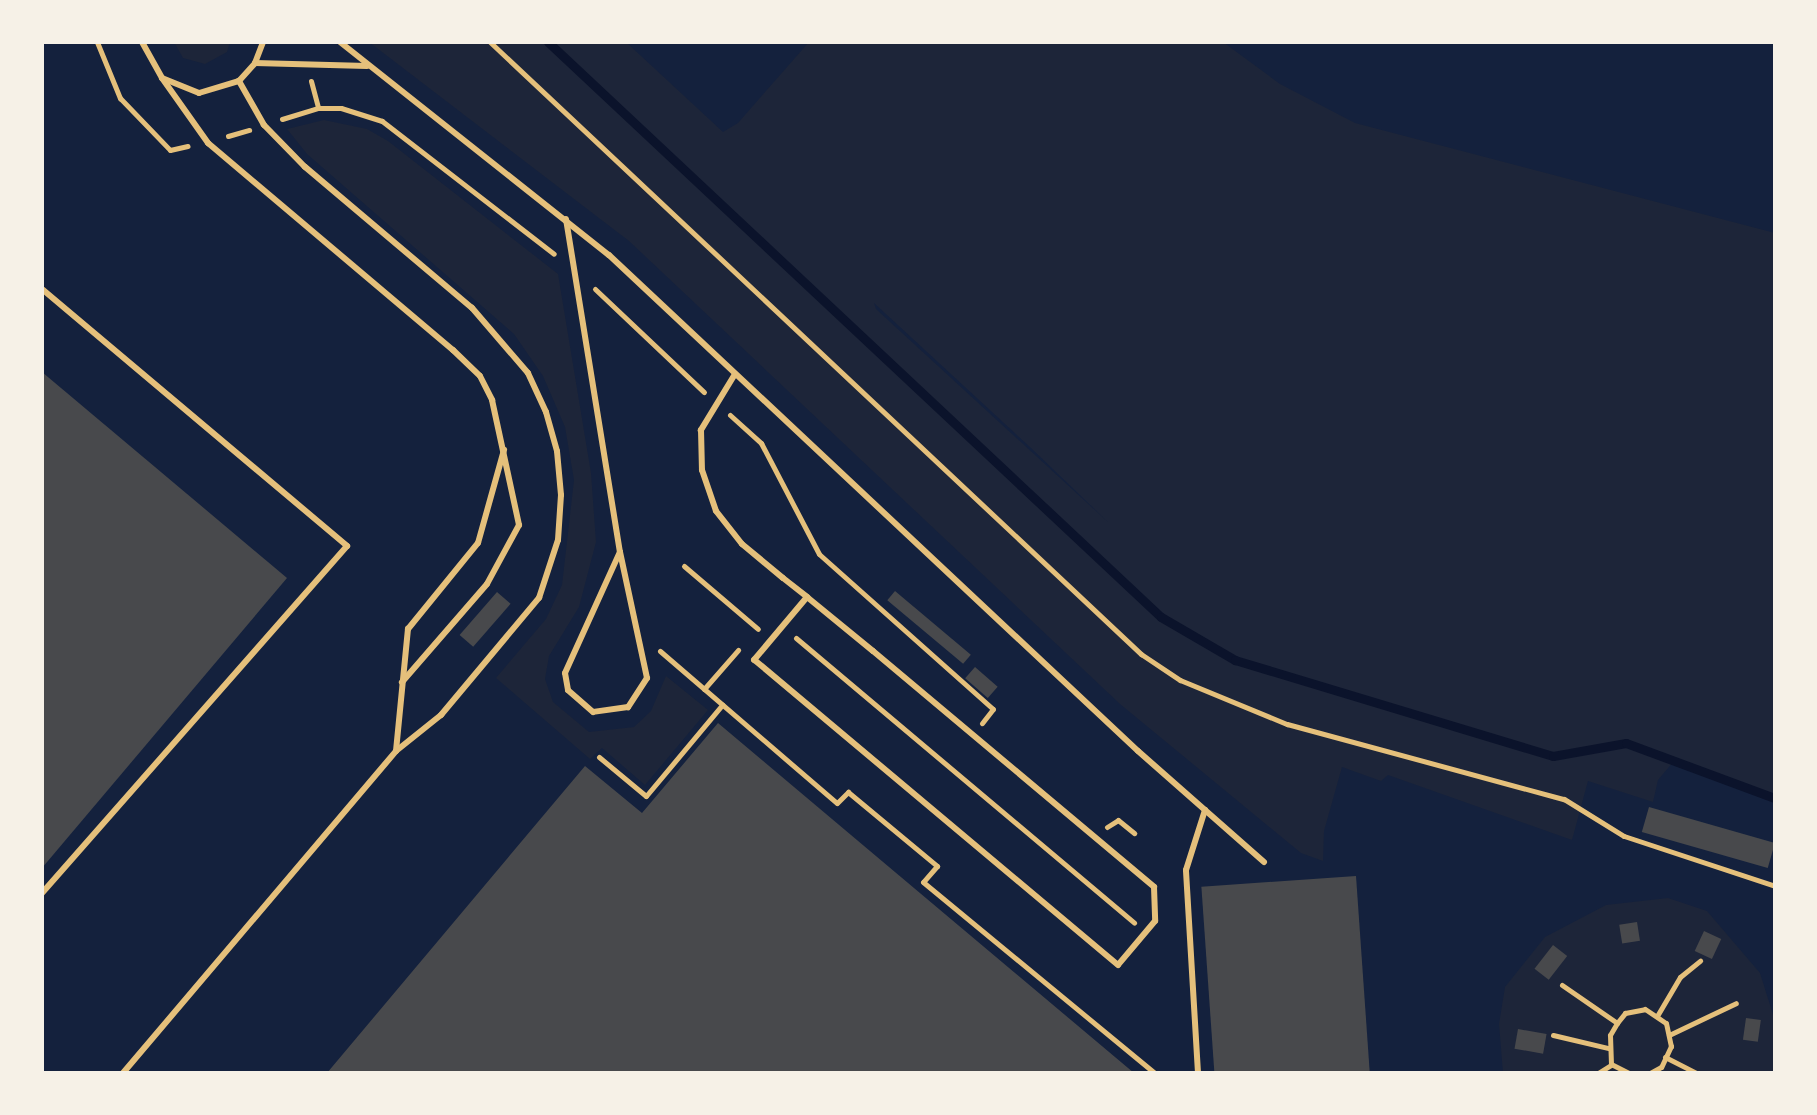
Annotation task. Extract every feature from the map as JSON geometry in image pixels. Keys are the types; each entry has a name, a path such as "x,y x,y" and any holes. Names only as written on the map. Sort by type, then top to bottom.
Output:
{"lane":[{"path":"142,42 147,60 208,143 480,376 505,447 519,525 487,584 402,682"},
{"path":"162,78 199,93 239,81 255,63 263,42"},
{"path":"340,42 566,219 1264,862"},
{"path":"255,63 368,66"},
{"path":"123,1073 396,751 441,715 539,598 558,540 561,495 557,451 546,412 503,338 305,167 264,125 239,81"},
{"path":"566,219 620,552 647,678 640,695 628,707 611,713 593,712 578,703 568,690 569,655 620,552"},
{"path":"42,289 347,546 42,893"},
{"path":"735,374 715,402 701,430 702,470 711,500 742,544 807,597 973,734 1154,887 1155,921 1118,965 754,660 807,597"},
{"path":"396,751 408,629 478,543 505,447"},
{"path":"1198,1073 1186,870 1205,810"}],"path":[{"path":"97,42 105,72 120,98 170,150"},
{"path":"490,42 1141,654 1180,680 1287,724 1564,799 1624,836 1775,886"},
{"path":"318,108 341,108 382,121 575,272 761,443 819,554 993,709 973,734"},
{"path":"684,566 771,640"},
{"path":"783,627 1145,933"},
{"path":"704,689 757,628"},
{"path":"638,632 837,803 848,792 937,866 923,882 1155,1073"},
{"path":"599,757 646,796 722,705"},
{"path":"1124,825 1134,833"},
{"path":"1657,1016 1680,977 1700,961"},
{"path":"1562,985 1617,1023"},
{"path":"1669,1035 1736,1003"},
{"path":"1626,1073 1611,1064 1608,1048 1617,1023 1625,1013 1645,1009 1657,1016 1669,1035 1671,1046 1650,1073"},
{"path":"1553,1035 1608,1048"},
{"path":"1665,1057 1696,1073"},
{"path":"1598,1073 1611,1064"}],"shaded area":[{"path":"174,42 230,42 227,52 205,64 183,58"},
{"path":"369,42 626,42 723,132 738,123 809,42 1223,42 1280,84 1355,123 1775,233 1775,798 1674,761 1658,780 1653,802 1588,781 1572,840 1388,775 1381,781 1342,767 1324,831 1323,861 1301,853 1120,704 629,241","holes":["874,303 1109,523 876,309"]},
{"path":"324,120 367,129 388,141 558,274 591,473 596,542 579,607 549,656 545,679 553,702 589,732 634,727 651,711 666,676 708,710 645,785 602,748 590,759 496,678 546,619 562,585 574,480 565,427 543,376 514,334 307,154 287,129"},
{"path":"1668,898 1707,911 1760,973 1775,1021 1775,1073 1503,1073 1499,1024 1505,987 1545,937 1606,905"}],"building":[{"path":"42,372 287,578 42,868"},
{"path":"895,591 971,655 963,664 887,600"},
{"path":"497,592 511,604 473,647 460,635"},
{"path":"975,667 998,687 988,698 965,678"},
{"path":"718,723 1134,1073 327,1073 585,766 642,813"},
{"path":"1649,807 1775,843 1768,868 1642,832"},
{"path":"1356,876 1370,1073 1214,1073 1201,887"},
{"path":"1637,922 1640,941 1622,944 1619,925"},
{"path":"1704,931 1721,939 1712,959 1695,951"},
{"path":"1553,945 1567,956 1549,980 1535,969"},
{"path":"1746,1018 1761,1020 1758,1042 1743,1040"},
{"path":"1518,1029 1547,1034 1543,1054 1515,1049"}],"waterway":[{"path":"548,42 1161,617 1235,660 1553,756 1626,743 1775,798"}]}
